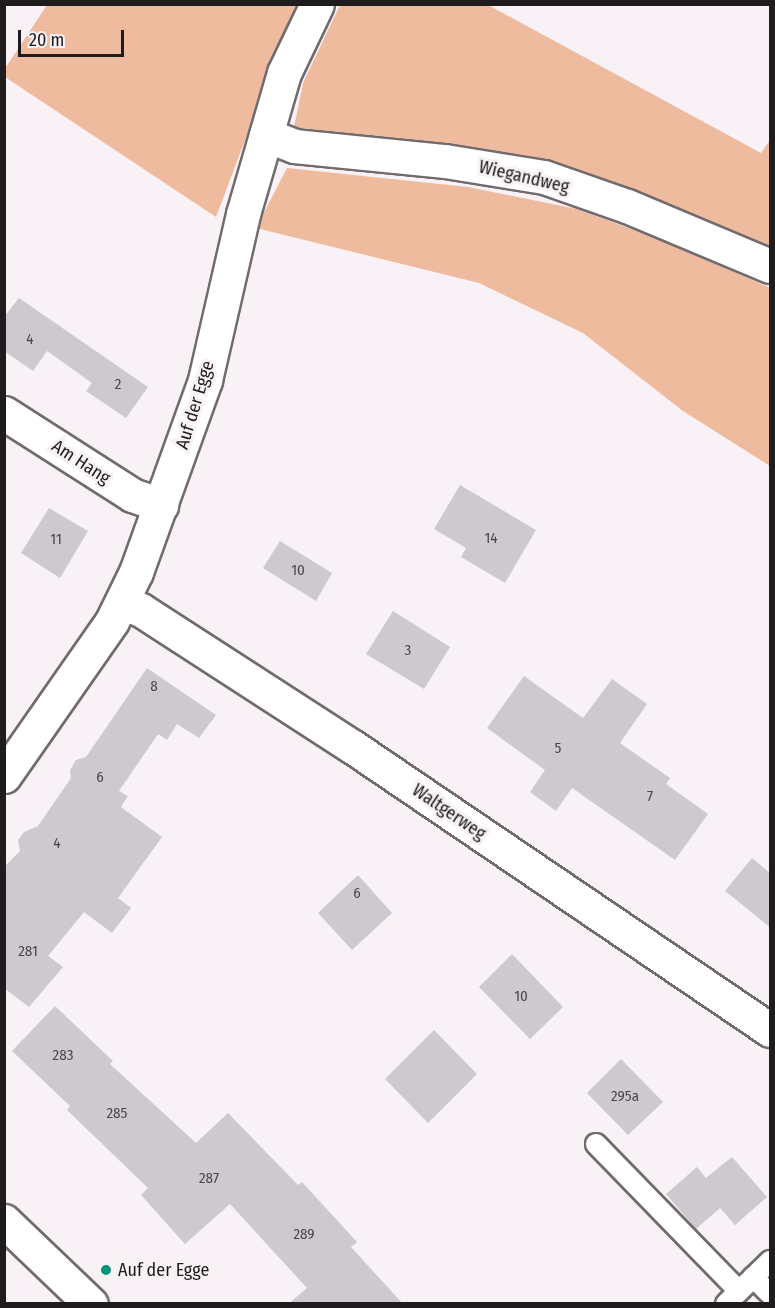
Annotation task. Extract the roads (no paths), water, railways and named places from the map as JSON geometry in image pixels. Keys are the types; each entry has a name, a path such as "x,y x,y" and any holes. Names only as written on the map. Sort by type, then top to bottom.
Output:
{"street":[{"name":"Auf der Egge","path":"9,761 122,603 161,505 205,380 243,214 284,73 316,4"},
{"name":"Wiegandweg","path":"266,135 294,146 445,161 544,177 627,206 771,266"},
{"name":"Am Hang","path":"4,413 132,495 161,505"},
{"name":"Waltgerweg","path":"122,603 141,610 353,747 771,1030"},
{"path":"4,1221 90,1304"}],"lane":[{"path":"596,1144 732,1297 771,1261"},
{"path":"753,1277 771,1294"}],"place":[{"name":"Auf der Egge","path":"106,1270"}]}
